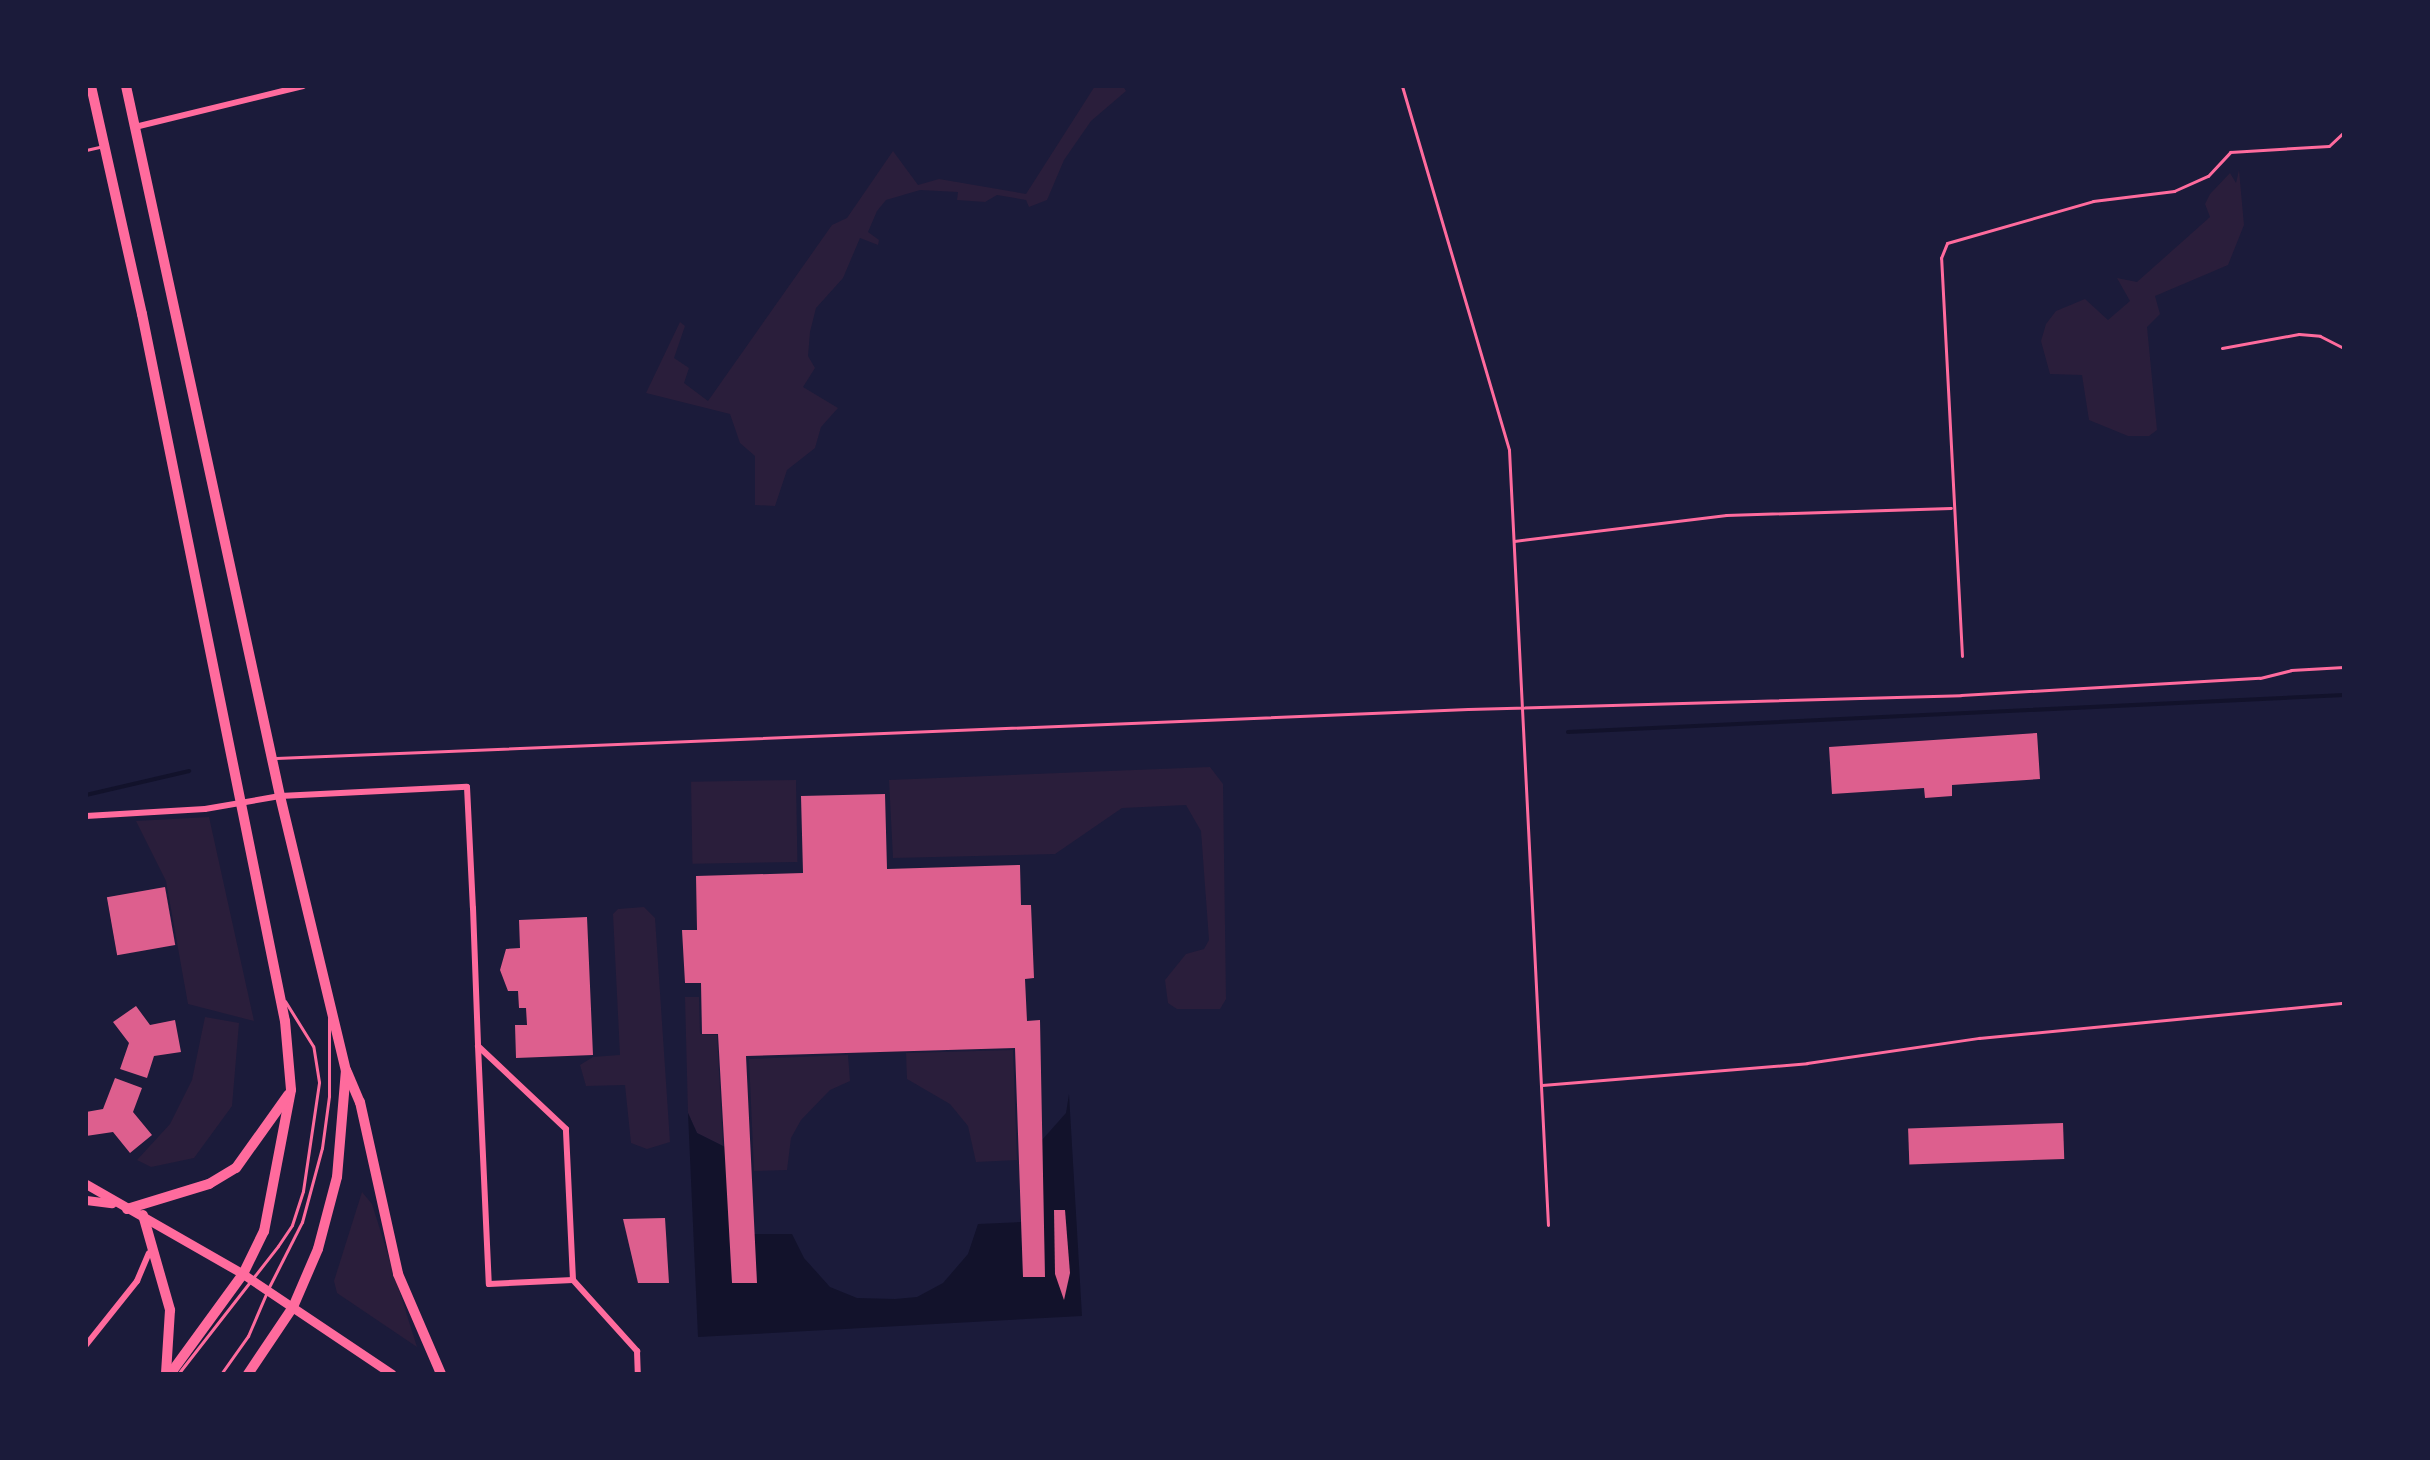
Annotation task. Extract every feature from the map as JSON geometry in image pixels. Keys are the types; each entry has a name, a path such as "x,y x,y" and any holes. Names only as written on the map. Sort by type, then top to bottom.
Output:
{"main road":[{"path":"91,86 142,314 240,800 277,988 291,1090 264,1231 248,1277 168,1374"},
{"path":"126,86 329,1008 346,1070 360,1102 398,1274 441,1374"},
{"path":"248,1374 293,1307 318,1249 337,1177 346,1070"},
{"path":"127,1209 209,1184 236,1168 291,1090"},
{"path":"86,1184 268,1289 392,1374"},
{"path":"86,1191 116,1203"},
{"path":"86,1200 116,1203"},
{"path":"143,1215 149,1253 164,1274 170,1310 168,1374"}],"street":[{"path":"135,127 303,86"},
{"path":"86,816 205,809 240,800 280,796 467,787 489,1284 573,1280"},
{"path":"478,1046 566,1129 573,1280 637,1351 638,1374"},
{"path":"86,1345 137,1281 149,1253"}],"lane":[{"path":"1402,86 1509,450 1548,1225"},
{"path":"1962,656 1951,508 1941,258 1947,243 2093,201 2174,191 2208,176 2230,152 2329,146 2344,132"},
{"path":"86,150 103,146"},
{"path":"2222,348 2299,334 2320,336 2344,348"},
{"path":"1514,541 1726,515 1951,508"},
{"path":"272,758 1961,695 2260,678 2291,670 2344,667"},
{"path":"178,1374 248,1277 292,1225 317,1108 313,1046 277,988"},
{"path":"1542,1085 1807,1063 1979,1038 2341,1003"},
{"path":"221,1374 248,1336 302,1222 322,1148 329,1096 329,1008"}],"shaded area":[{"path":"1095,86 1123,86 1126,91 1091,121 1064,160 1047,200 1029,207 1026,200 997,195 985,202 957,200 958,192 920,190 886,200 877,211 868,232 879,240 878,245 860,238 843,278 816,308 810,332 808,356 815,368 803,387 838,408 821,427 815,448 787,470 775,506 755,505 755,456 740,443 730,414 646,393 680,322 685,326 674,358 689,368 684,383 708,401 832,225 847,218 893,151 918,185 939,179 1026,194"},
{"path":"2239,170 2244,225 2228,265 2155,296 2160,314 2147,327 2157,430 2149,436 2128,436 2089,420 2082,375 2050,374 2041,341 2046,324 2056,311 2085,299 2108,320 2130,301 2117,278 2137,282 2210,217 2205,204 2210,194 2230,173 2236,183"},
{"path":"1210,767 1223,784 1226,999 1220,1009 1177,1009 1168,1003 1165,980 1186,954 1204,949 1209,940 1201,831 1186,805 1122,808 1055,854 893,858 889,780"},
{"path":"796,780 797,862 692,864 691,782"},
{"path":"209,817 254,1021 188,1004 166,881 136,821"},
{"path":"644,907 655,918 670,1142 647,1149 631,1143 625,1085 586,1086 580,1065 593,1057 620,1055 613,914 618,909"},
{"path":"685,997 699,997 700,1034 717,1035 723,1146 697,1133 688,1113"},
{"path":"205,1017 239,1023 232,1106 194,1158 151,1167 137,1160 170,1124 192,1080"},
{"path":"1013,1050 1017,1160 976,1162 968,1126 950,1104 907,1079 906,1053"},
{"path":"848,1055 850,1081 830,1090 801,1120 791,1138 787,1170 754,1171 749,1059"},
{"path":"1069,1094 1082,1316 698,1337 688,1113 697,1133 725,1147 732,1283 757,1283 754,1234 792,1234 804,1258 830,1287 857,1298 895,1299 917,1297 943,1283 968,1254 978,1224 1021,1222 1023,1277 1045,1277 1042,1140 1066,1113"},
{"path":"362,1192 372,1204 417,1347 337,1293 334,1281"}],"building":[{"path":"2037,733 2040,779 1952,785 1952,796 1925,798 1924,788 1832,794 1829,747"},
{"path":"885,794 887,869 1020,865 1021,905 1031,905 1034,978 1025,979 1027,1021 1040,1020 1045,1277 1023,1277 1015,1048 746,1056 757,1283 732,1283 718,1034 702,1034 701,983 685,983 682,930 697,930 696,876 803,873 801,796"},
{"path":"165,887 175,945 117,955 107,897"},
{"path":"587,917 593,1055 516,1058 515,1025 527,1025 526,1008 519,1008 518,991 508,991 500,970 506,949 520,948 519,920"},
{"path":"136,1006 150,1025 175,1020 181,1052 154,1056 147,1078 120,1069 129,1043 113,1022"},
{"path":"115,1078 142,1088 133,1112 152,1135 130,1153 113,1132 86,1136 86,1112 103,1109"},
{"path":"2063,1123 2064,1159 1909,1164 1908,1128"},
{"path":"1054,1210 1065,1210 1070,1273 1064,1300 1055,1274"},
{"path":"665,1218 669,1283 638,1283 623,1219"}],"waterway":[{"path":"1568,732 2344,695"},
{"path":"86,795 189,771"}]}
